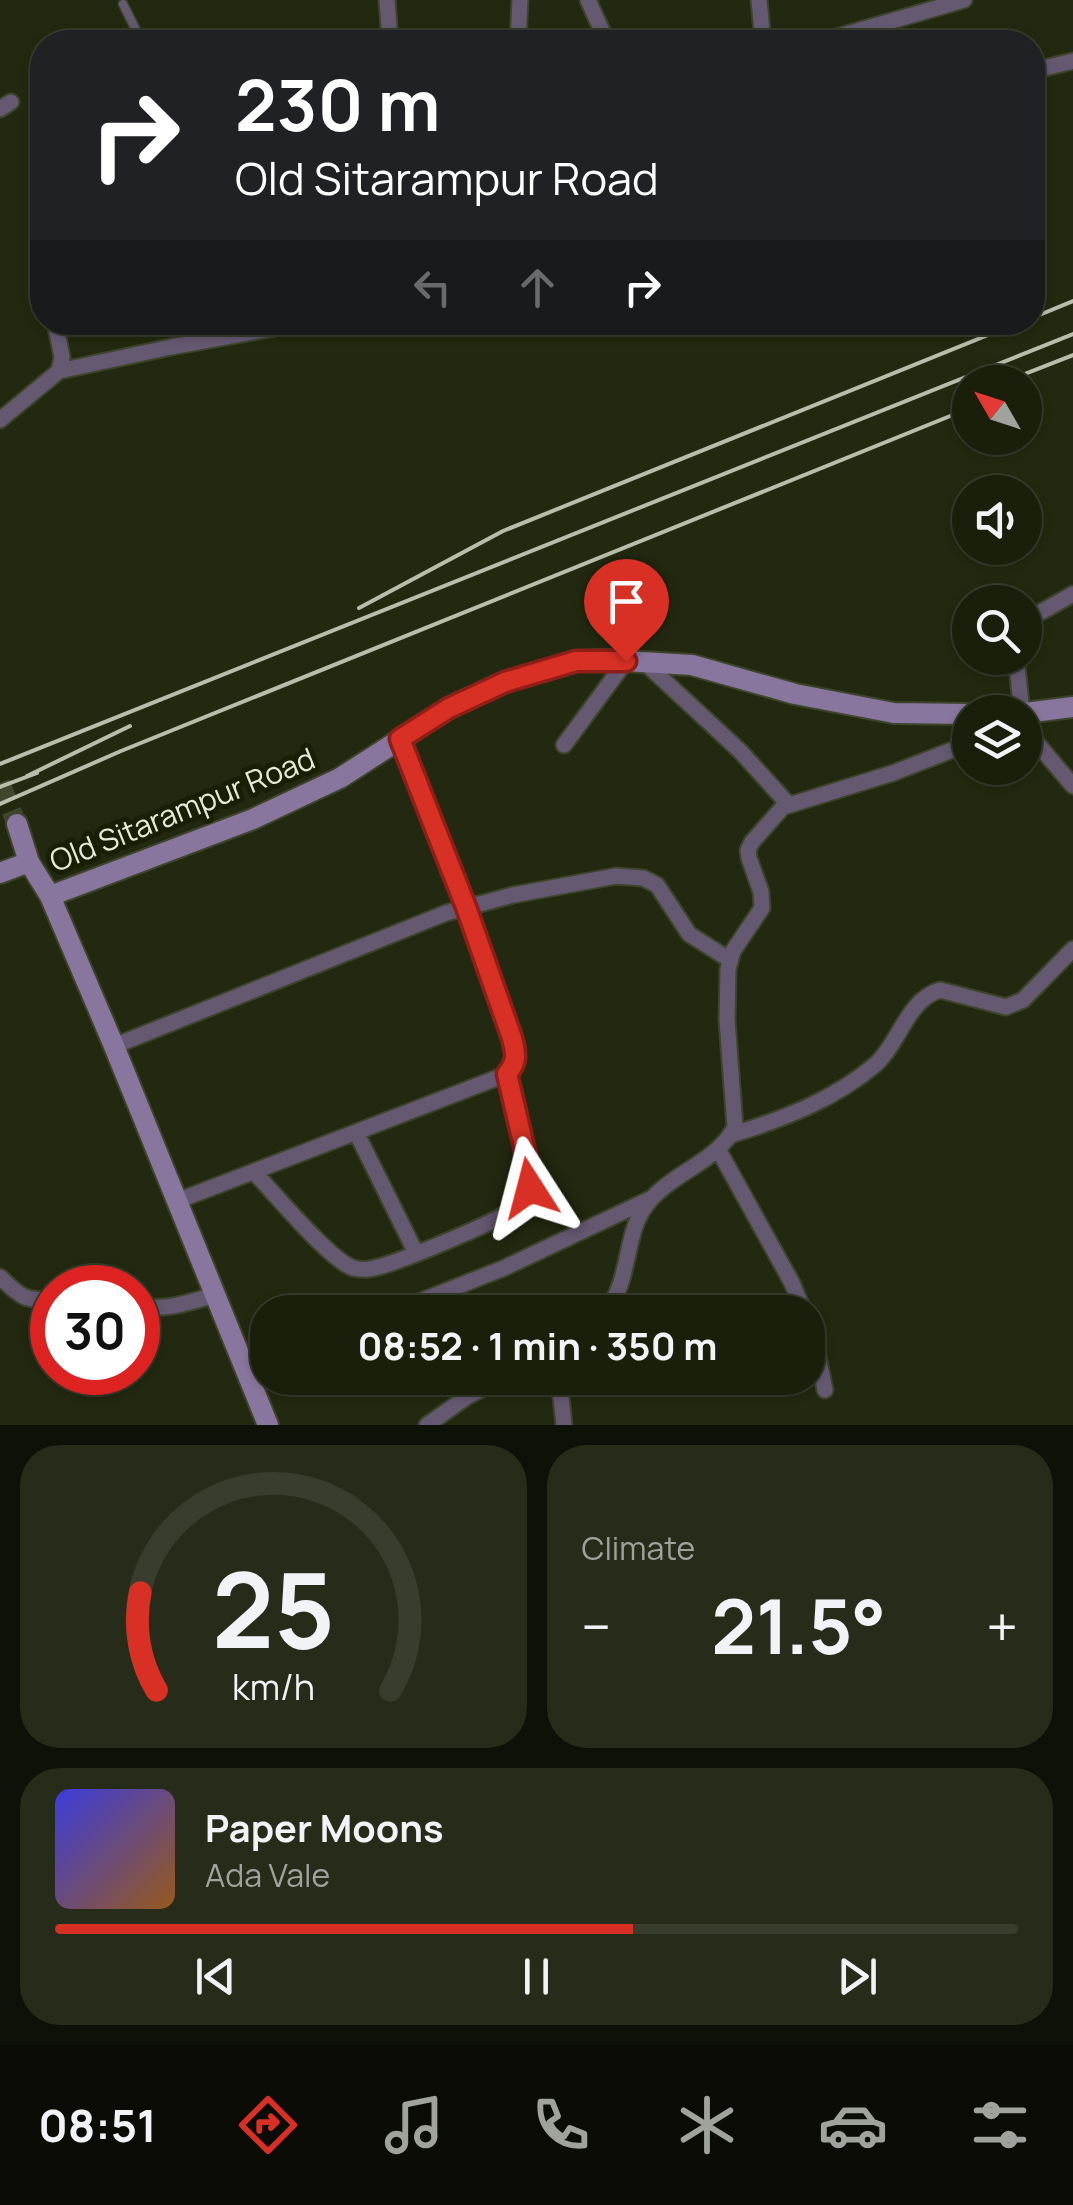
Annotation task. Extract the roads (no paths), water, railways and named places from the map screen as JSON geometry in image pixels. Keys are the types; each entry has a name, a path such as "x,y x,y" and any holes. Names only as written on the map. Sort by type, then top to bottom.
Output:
{"street":[{"path":"387,0 389,30"},
{"path":"519,30 520,0"},
{"path":"588,0 602,30"},
{"path":"759,0 761,30"},
{"path":"860,30 964,0"},
{"path":"1045,68 1073,61"},
{"path":"58,335 62,358 59,370"},
{"path":"0,420 59,370 236,335"},
{"path":"1042,611 1073,594"},
{"name":"Old Sitarampur Road","path":"0,873 30,862 50,896 253,819 340,778 449,708 505,682 576,661 692,665 794,694 894,713 952,714"},
{"path":"564,745 635,662 740,751 789,805"},
{"path":"1042,710 1073,706"},
{"path":"177,1202 507,1074 514,1066 516,1056 466,907 400,739"},
{"path":"1042,749 1073,786"},
{"path":"617,1295 642,1211 661,1189 718,1148 736,1127 728,970 740,940 762,908 748,850 778,811 789,805 952,750"},
{"path":"17,824 30,862"},
{"path":"114,1046 446,913 513,895 616,876 643,878 657,885 689,934 730,960"},
{"path":"50,896 268,1425"},
{"path":"731,1135 786,1118 856,1079 879,1061 916,1006 931,993 940,990 1006,1007 1014,1005 1073,949"},
{"path":"254,1172 334,1256 353,1268 369,1269 416,1253 508,1214 526,1197 530,1172 507,1074"},
{"path":"356,1132 416,1253"},
{"path":"718,1148 797,1295"},
{"path":"436,1295 504,1268 652,1198"},
{"path":"0,1277 30,1300"},
{"path":"160,1308 215,1295"},
{"path":"427,1425 470,1395"},
{"path":"561,1395 564,1425"}],"lane":[{"path":"123,4 136,30"}],"tunnel":[{"path":"0,783 17,824"}],"railway":[{"path":"1045,313 1073,301"},
{"path":"0,764 1073,334"},
{"path":"359,608 503,531 988,335"},
{"path":"1042,367 1073,355"},
{"path":"0,804 121,751 952,415"},
{"path":"27,776 130,726"},
{"path":"0,787 37,773"}]}
